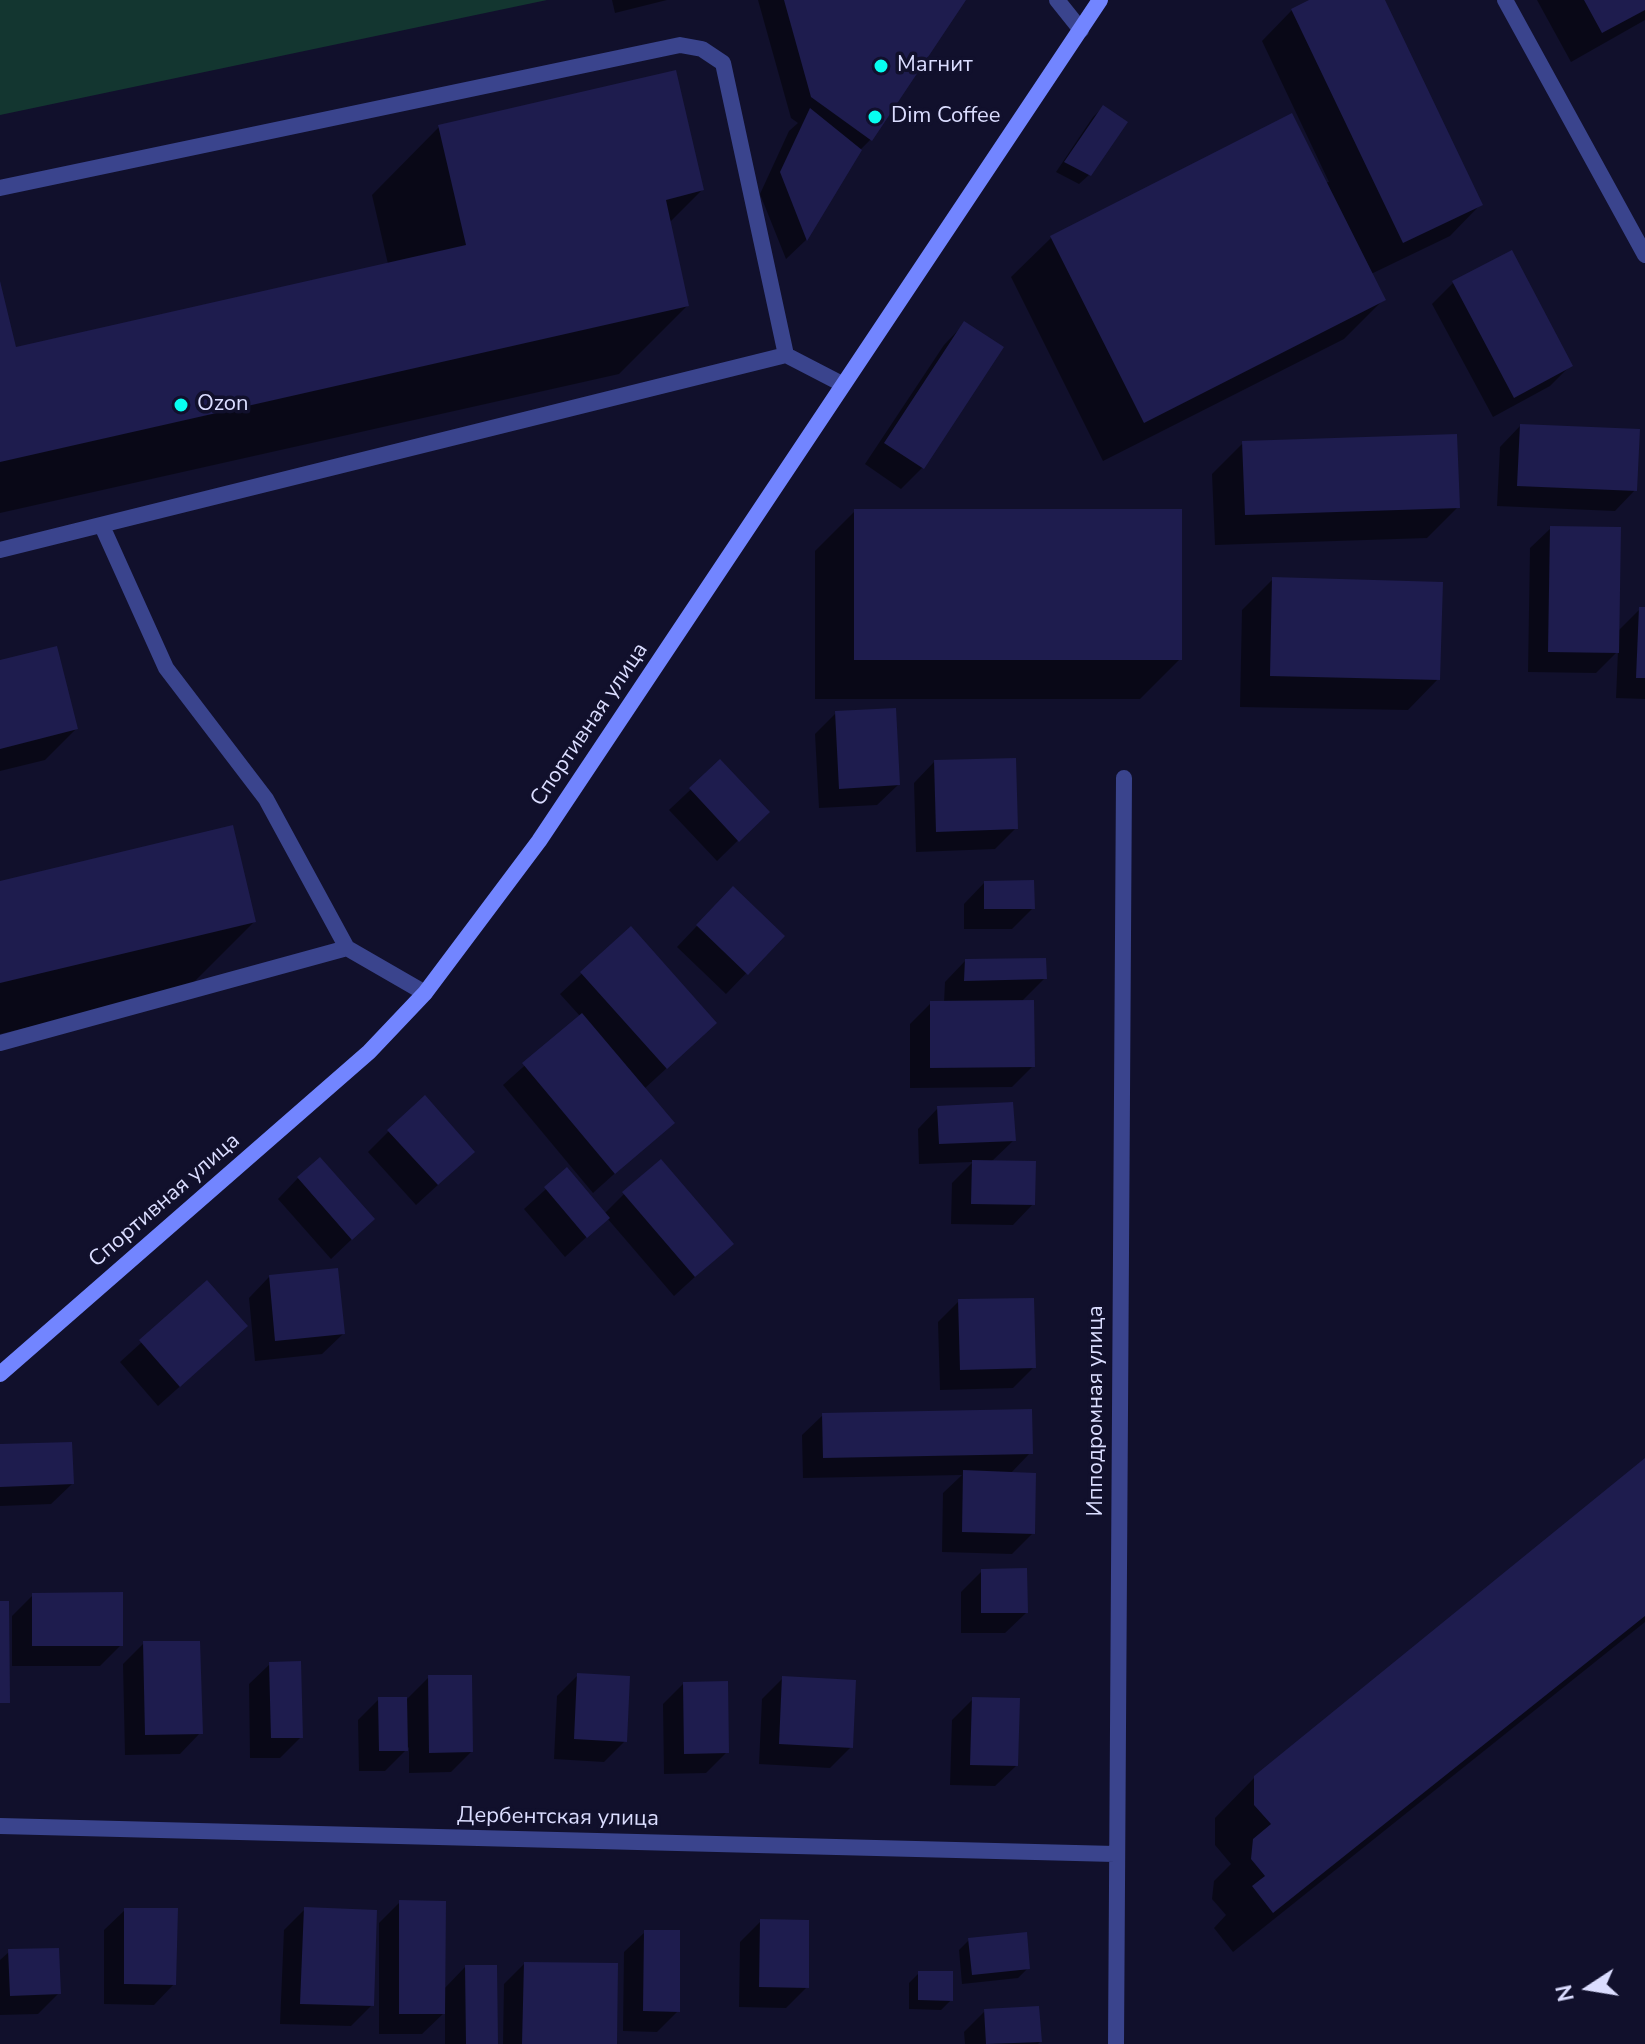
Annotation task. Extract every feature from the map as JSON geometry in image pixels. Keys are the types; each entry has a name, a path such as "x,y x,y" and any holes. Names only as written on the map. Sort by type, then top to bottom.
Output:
{"main road":[{"name":"Спортивная улица","path":"0,1374 369,1052 425,993 539,841 1100,0"}],"street":[{"path":"1057,0 1081,30"},
{"path":"1505,0 1639,230 1645,255"},
{"path":"0,188 680,45 702,49 723,63 786,355"},
{"path":"0,550 786,355 842,384"},
{"path":"102,526 166,668 266,799 347,948 425,993"},
{"name":"Ипподромная улица","path":"1116,2044 1124,778"},
{"path":"0,1043 347,948"},
{"name":"Дербентская улица","path":"0,1826 1115,1854"}],"green space":[{"path":"0,0 547,0 0,115"}],"building":[{"path":"784,0 966,0 872,141 811,97"},
{"path":"1309,0 1385,0 1483,205 1403,243 1291,9"},
{"path":"1584,0 1645,0 1645,10 1602,33"},
{"path":"676,70 704,190 666,200 689,306 0,462 0,281 16,347 466,245 438,125"},
{"path":"1103,105 1128,122 1091,176 1064,162"},
{"path":"810,108 862,150 807,241 780,172"},
{"path":"1292,113 1386,300 1144,423 1050,236"},
{"path":"1512,250 1573,366 1514,398 1452,281"},
{"path":"964,321 1004,347 924,469 884,443"},
{"path":"1520,424 1640,429 1637,491 1517,486"},
{"path":"1457,434 1460,508 1245,515 1242,441"},
{"path":"854,509 1182,509 1182,660 854,660"},
{"path":"1550,526 1621,527 1619,653 1548,652"},
{"path":"1272,577 1443,582 1440,680 1270,676"},
{"path":"1639,607 1645,607 1645,678 1636,678"},
{"path":"57,646 78,729 0,749 0,660"},
{"path":"896,708 900,785 839,789 835,711"},
{"path":"1016,758 1018,829 936,832 934,760"},
{"path":"720,759 770,812 739,842 689,788"},
{"path":"233,825 256,922 0,983 0,881"},
{"path":"1034,880 1035,909 984,909 984,881"},
{"path":"733,886 785,936 748,975 696,925"},
{"path":"631,926 717,1023 667,1069 580,972"},
{"path":"1046,958 1047,979 964,981 965,959"},
{"path":"1034,1000 1035,1067 930,1068 930,1001"},
{"path":"582,1013 675,1123 615,1174 522,1063"},
{"path":"425,1095 475,1152 438,1185 387,1130"},
{"path":"1013,1102 1016,1141 939,1144 937,1106"},
{"path":"320,1157 375,1219 352,1240 297,1177"},
{"path":"661,1159 734,1244 695,1277 622,1192"},
{"path":"972,1160 1036,1161 1035,1205 971,1204"},
{"path":"567,1167 610,1218 587,1238 544,1187"},
{"path":"338,1268 345,1334 275,1341 269,1275"},
{"path":"207,1280 248,1326 180,1387 139,1340"},
{"path":"1034,1298 1036,1368 960,1370 958,1299"},
{"path":"1032,1409 1033,1454 823,1458 822,1413"},
{"path":"72,1442 74,1484 0,1487 0,1444"},
{"path":"1645,1458 1645,1616 1273,1913 1252,1886 1265,1876 1251,1859 1253,1839 1271,1824 1254,1805 1254,1776"},
{"path":"963,1470 1036,1473 1035,1534 962,1532"},
{"path":"1027,1568 1028,1613 981,1613 981,1569"},
{"path":"123,1592 123,1646 32,1646 32,1593"},
{"path":"0,1601 9,1601 10,1703 0,1703"},
{"path":"143,1641 200,1641 203,1734 145,1735"},
{"path":"301,1661 303,1738 271,1738 269,1662"},
{"path":"577,1673 630,1676 627,1742 574,1739"},
{"path":"428,1675 472,1675 473,1752 429,1753"},
{"path":"782,1676 856,1680 853,1748 779,1744"},
{"path":"728,1681 729,1753 684,1754 683,1682"},
{"path":"378,1697 407,1697 408,1751 379,1751"},
{"path":"972,1697 1020,1698 1018,1766 970,1765"},
{"path":"399,1900 446,1901 445,2014 399,2014"},
{"path":"304,1907 377,1910 374,2006 300,2004"},
{"path":"124,1908 178,1908 176,1985 124,1984"},
{"path":"760,1919 809,1920 809,1988 759,1987"},
{"path":"644,1930 680,1930 680,2012 643,2011"},
{"path":"1027,1932 1030,1969 972,1975 968,1938"},
{"path":"59,1948 61,1994 10,1996 8,1949"},
{"path":"524,1962 618,1963 617,2044 522,2044"},
{"path":"465,1965 497,1965 498,2044 466,2044"},
{"path":"918,1971 953,1971 953,2001 918,2000"},
{"path":"1039,2006 1042,2042 986,2044 984,2009"}],"place":[{"name":"Магнит","path":"881,66"},
{"name":"Dim Coffee","path":"875,117"},
{"name":"Ozon","path":"181,405"}]}
